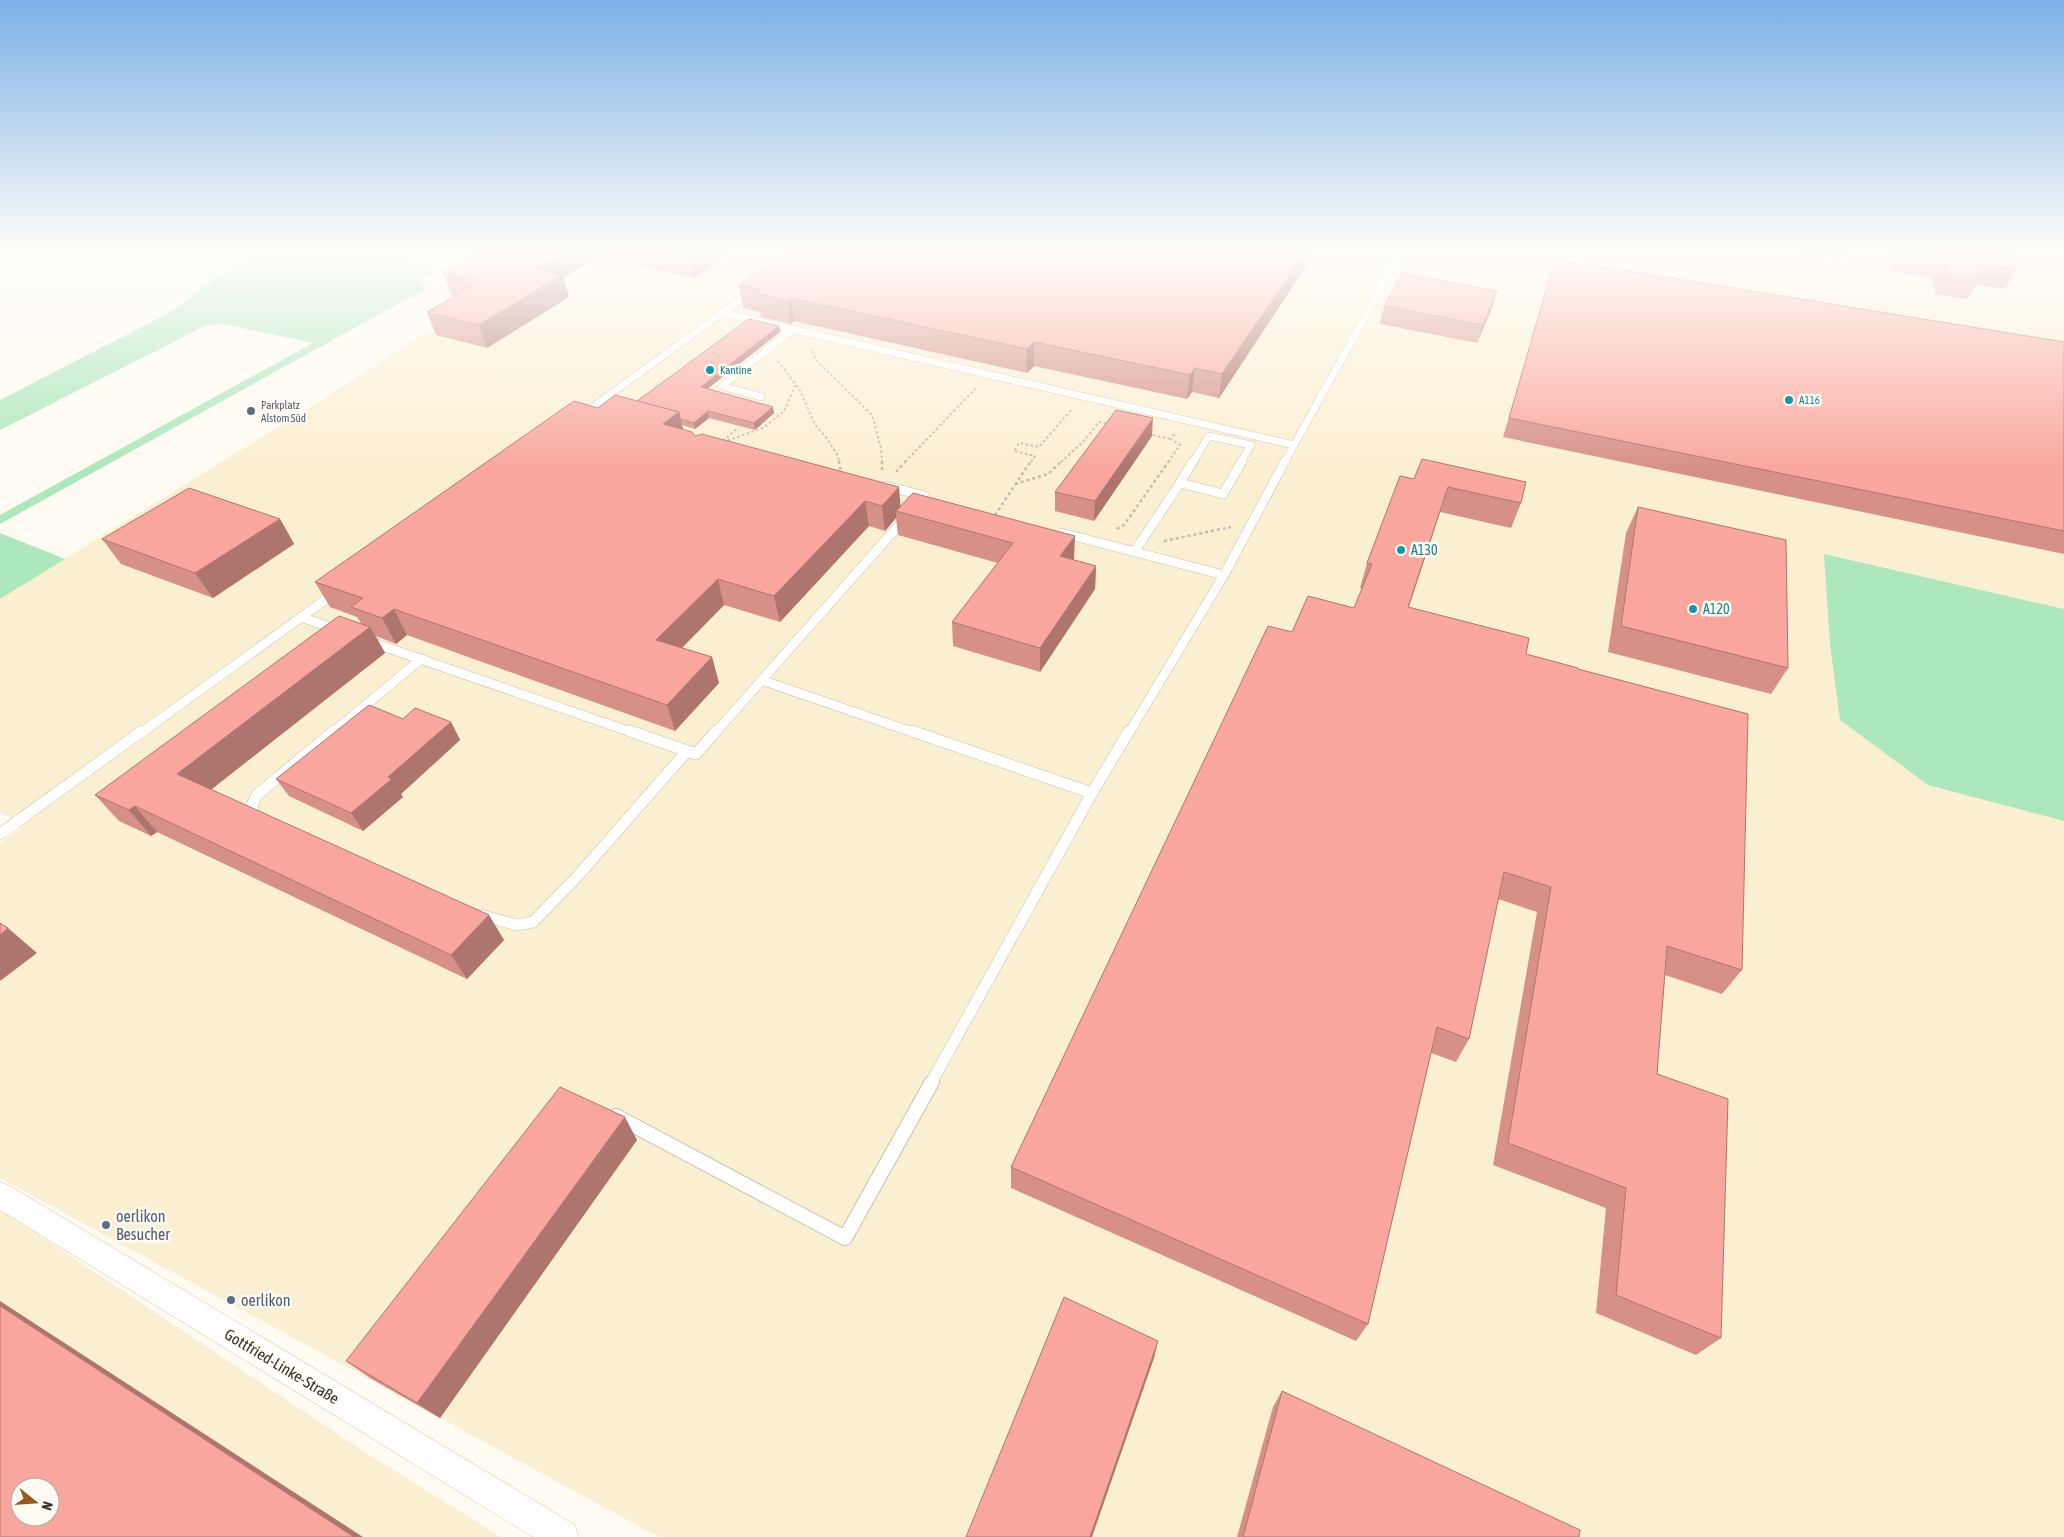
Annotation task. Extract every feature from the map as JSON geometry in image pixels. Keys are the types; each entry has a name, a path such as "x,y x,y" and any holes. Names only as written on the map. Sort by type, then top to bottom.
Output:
{"street":[{"name":"Gottfried-Linke-Straße","path":"0,1195 564,1537"}],"lane":[{"path":"578,417 704,326"},
{"path":"774,326 1294,445"},
{"path":"604,1109 845,1238 1092,793 1224,575 1360,326"},
{"path":"761,397 722,386 792,330"},
{"path":"593,406 602,409"},
{"path":"1136,549 1209,436 1251,445 1223,494 1180,483"},
{"path":"301,617 696,754 921,502 883,486 841,474"},
{"path":"1054,531 1136,549 1224,575"},
{"path":"0,834 341,589"},
{"path":"272,823 254,815 252,805 257,795 421,659"},
{"path":"761,680 1092,793"},
{"path":"471,911 489,919 517,925 533,922 576,878 687,751"}],"path":[{"path":"803,332 817,361 872,415 881,448 883,486"},
{"path":"767,350 777,359 796,384 815,425 826,437 838,456 841,474"},
{"path":"883,486 988,375"},
{"path":"738,428 720,443 763,428 784,411 796,384"},
{"path":"994,515 1035,456 1014,451 1019,443 1040,447 1082,396"},
{"path":"1170,439 1184,420"},
{"path":"1015,485 1048,474 1062,464 1099,422 1108,424"},
{"path":"1107,544 1117,529 1124,525 1180,445 1170,439 1144,433"},
{"path":"1136,549 1252,523"}],"shaded area":[{"path":"2064,326 2064,1537 659,1537 0,1178 0,843 24,825 0,812 0,599 322,400 435,327"},
{"path":"0,1209 368,1454 501,1537 0,1537"}],"green space":[{"path":"144,326 207,326 0,430 0,400"},
{"path":"231,326 358,326 0,524 0,515 313,343"},
{"path":"0,533 65,559 0,599"},
{"path":"1824,554 2064,609 2064,821 1928,785 1840,720 1830,644"}],"building":[{"name":"Kantine","path":"740,326 779,326 701,387 773,407 754,423 708,411 694,423 680,419 679,412 637,401"},
{"path":"919,326 1255,326 1222,374 1195,368 1190,375 1034,342 1027,349"},
{"name":"A116","path":"1536,326 1964,326 2064,342 2064,531 1509,418"},
{"path":"615,395 679,412 663,424 692,432 695,436 702,434 899,487 882,506 865,501 774,596 718,579 656,640 712,657 667,705 394,609 382,618 351,607 363,598 315,582 574,401 598,408"},
{"path":"1116,410 1153,418 1095,501 1055,492"},
{"path":"1422,459 1526,482 1521,503 1448,487 1408,607 1529,638 1526,654 1748,714 1742,970 1667,946 1657,1074 1728,1099 1721,1338 1616,1295 1626,1188 1508,1143 1551,887 1504,872 1469,1039 1437,1027 1368,1324 1011,1167 1268,626 1292,632 1308,596 1354,608 1372,564 1367,563 1400,476 1414,479"},
{"path":"189,488 280,519 195,573 102,539"},
{"path":"913,493 1075,536 1060,556 1096,566 1040,648 952,622 1013,543 896,511"},
{"name":"A120","path":"1638,507 1786,540 1788,668 1621,626"},
{"path":"339,616 370,627 177,774 489,915 451,955 135,806 129,810 95,795"},
{"path":"369,705 403,719 415,708 451,722 388,777 392,779 351,813 276,779"},
{"path":"0,923 8,928 0,935"},
{"path":"560,1087 625,1117 417,1403 346,1361"},
{"path":"1064,1297 1158,1341 1090,1537 966,1537"},
{"path":"0,1306 354,1537 0,1537"},
{"path":"1282,1391 1580,1530 1579,1537 1243,1537"}],"place":[{"name":"Kantine","path":"710,370"},
{"name":"A116","path":"1789,400"},
{"name":"Parkplatz Alstom Süd","path":"251,411"},
{"name":"A130","path":"1401,550"},
{"name":"A120","path":"1693,609"},
{"name":"oerlikon Besucher","path":"106,1225"},
{"name":"oerlikon","path":"231,1300"}]}
